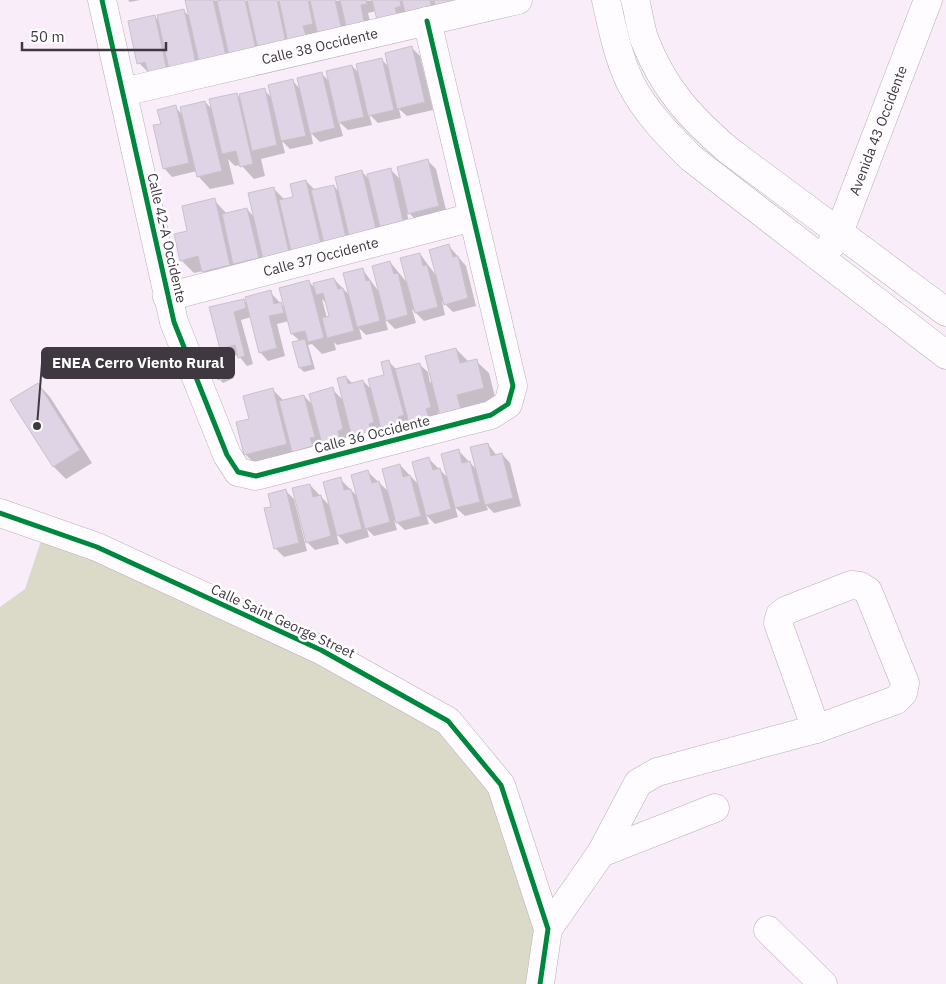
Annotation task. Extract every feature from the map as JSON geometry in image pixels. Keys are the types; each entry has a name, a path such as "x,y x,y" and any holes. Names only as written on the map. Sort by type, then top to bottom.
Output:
{"street":[{"name":"Calle 42-A Occidente","path":"102,0 174,322 227,455 238,472"},
{"name":"Calle 38 Occidente","path":"123,92 518,0"},
{"path":"606,0 614,38 630,82 656,122 691,158 946,355"},
{"path":"636,0 645,40 666,83 694,120 728,150 840,230 946,312"},
{"name":"Avenida 43 Occidente","path":"823,259 840,230 928,0"},
{"path":"427,21 473,217"},
{"name":"Calle 37 Occidente","path":"167,297 473,217"},
{"name":"Calle 36 Occidente","path":"238,472 256,476 491,415 508,404 513,386 473,217"},
{"name":"Calle Saint George Street","path":"0,513 97,547 321,650 448,721 501,785 548,930 540,984"},
{"path":"548,930 601,853 638,783 657,772 816,729 896,700 903,693 905,683 868,591 860,586 851,586 786,610 780,615 778,623 816,729"},
{"path":"601,853 715,808"},
{"path":"768,930 822,984"}],"green space":[{"path":"45,529 448,721 501,785 548,929 539,984 0,984 0,607 25,589"}],"building":[{"path":"185,0 213,0 226,56 199,62"},
{"path":"245,0 256,50 229,56 217,1"},
{"path":"247,0 277,0 286,43 258,49"},
{"path":"279,0 308,0 313,24 303,26 307,39 288,43"},
{"path":"310,0 335,0 342,31 318,36"},
{"path":"340,0 366,0 367,4 361,5 364,22 346,26"},
{"path":"372,0 400,0 401,6 395,8 397,15 377,20"},
{"path":"402,0 430,0 431,6 405,12"},
{"path":"434,0 459,0 435,6"},
{"path":"184,9 196,63 169,69 157,15"},
{"path":"155,15 167,71 149,75 145,62 137,64 128,21"},
{"path":"412,46 425,102 397,109 385,53"},
{"path":"382,58 394,110 368,116 356,64"},
{"path":"352,65 364,117 338,123 326,71"},
{"path":"322,72 335,128 310,134 297,78"},
{"path":"293,79 306,136 281,141 268,85"},
{"path":"265,88 277,145 252,151 239,94"},
{"path":"237,93 253,164 240,167 236,151 222,154 209,99"},
{"path":"205,101 222,171 197,177 180,107"},
{"path":"176,105 189,163 163,169 153,125 161,124 157,110"},
{"path":"428,159 439,206 408,214 397,167"},
{"path":"391,168 403,221 380,227 367,174"},
{"path":"362,170 376,229 349,236 335,177"},
{"path":"306,180 321,244 291,251 279,200 293,197 290,184"},
{"path":"334,185 346,238 324,243 311,190"},
{"path":"274,187 289,252 263,259 248,193"},
{"path":"215,198 230,265 202,272 198,256 180,261 174,234 187,231 182,206"},
{"path":"247,208 259,258 233,264 222,214"},
{"path":"449,244 453,257 458,256 468,298 444,305 429,250"},
{"path":"420,253 423,266 427,265 438,307 415,313 400,258"},
{"path":"390,261 394,274 398,273 408,315 386,321 372,266"},
{"path":"363,268 366,281 370,280 380,321 357,327 343,273"},
{"path":"334,278 338,289 343,288 354,331 327,338 322,318 329,316 323,293 316,295 313,283"},
{"path":"309,280 324,338 308,342 305,331 291,334 279,288"},
{"path":"271,290 274,304 281,302 284,313 269,316 277,348 259,353 245,297"},
{"path":"244,299 246,308 234,312 245,356 238,358 235,345 220,349 209,307"},
{"path":"305,339 312,365 299,368 292,342"},
{"path":"456,348 460,363 477,359 484,388 457,395 461,410 440,415 425,356"},
{"path":"223,354 231,374 218,380 210,360"},
{"path":"389,360 404,415 398,417 401,427 382,432 368,379 384,375 381,362"},
{"path":"420,363 431,407 426,409 429,418 409,423 395,369"},
{"path":"346,376 348,384 363,380 374,422 369,424 371,433 352,438 337,378"},
{"path":"38,383 80,450 53,467 10,400"},
{"path":"333,387 343,429 338,431 340,439 322,444 309,394"},
{"path":"273,388 287,444 244,455 236,422 249,419 243,396"},
{"path":"304,395 315,437 310,438 313,446 292,452 279,401"},
{"path":"488,443 491,456 502,453 513,498 485,505 470,447"},
{"path":"459,449 462,463 470,461 480,502 455,508 441,454"},
{"path":"429,457 433,470 440,468 451,509 426,516 412,462"},
{"path":"400,464 403,477 410,475 421,516 396,523 382,469"},
{"path":"368,470 372,483 379,481 390,522 365,529 351,475"},
{"path":"341,477 344,490 351,489 362,529 337,536 323,482"},
{"path":"310,484 313,497 321,495 331,536 306,543 292,488"},
{"path":"286,489 299,543 274,549 264,508 271,507 268,494"}],"cycle path":[{"path":"102,0 174,322 227,455 238,472 256,476 491,415 508,404 513,386 427,21"},
{"path":"0,513 97,547 321,650 448,721 501,785 548,929 540,984"}],"place":[{"name":"ENEA Cerro Viento Rural","path":"37,426"}]}
